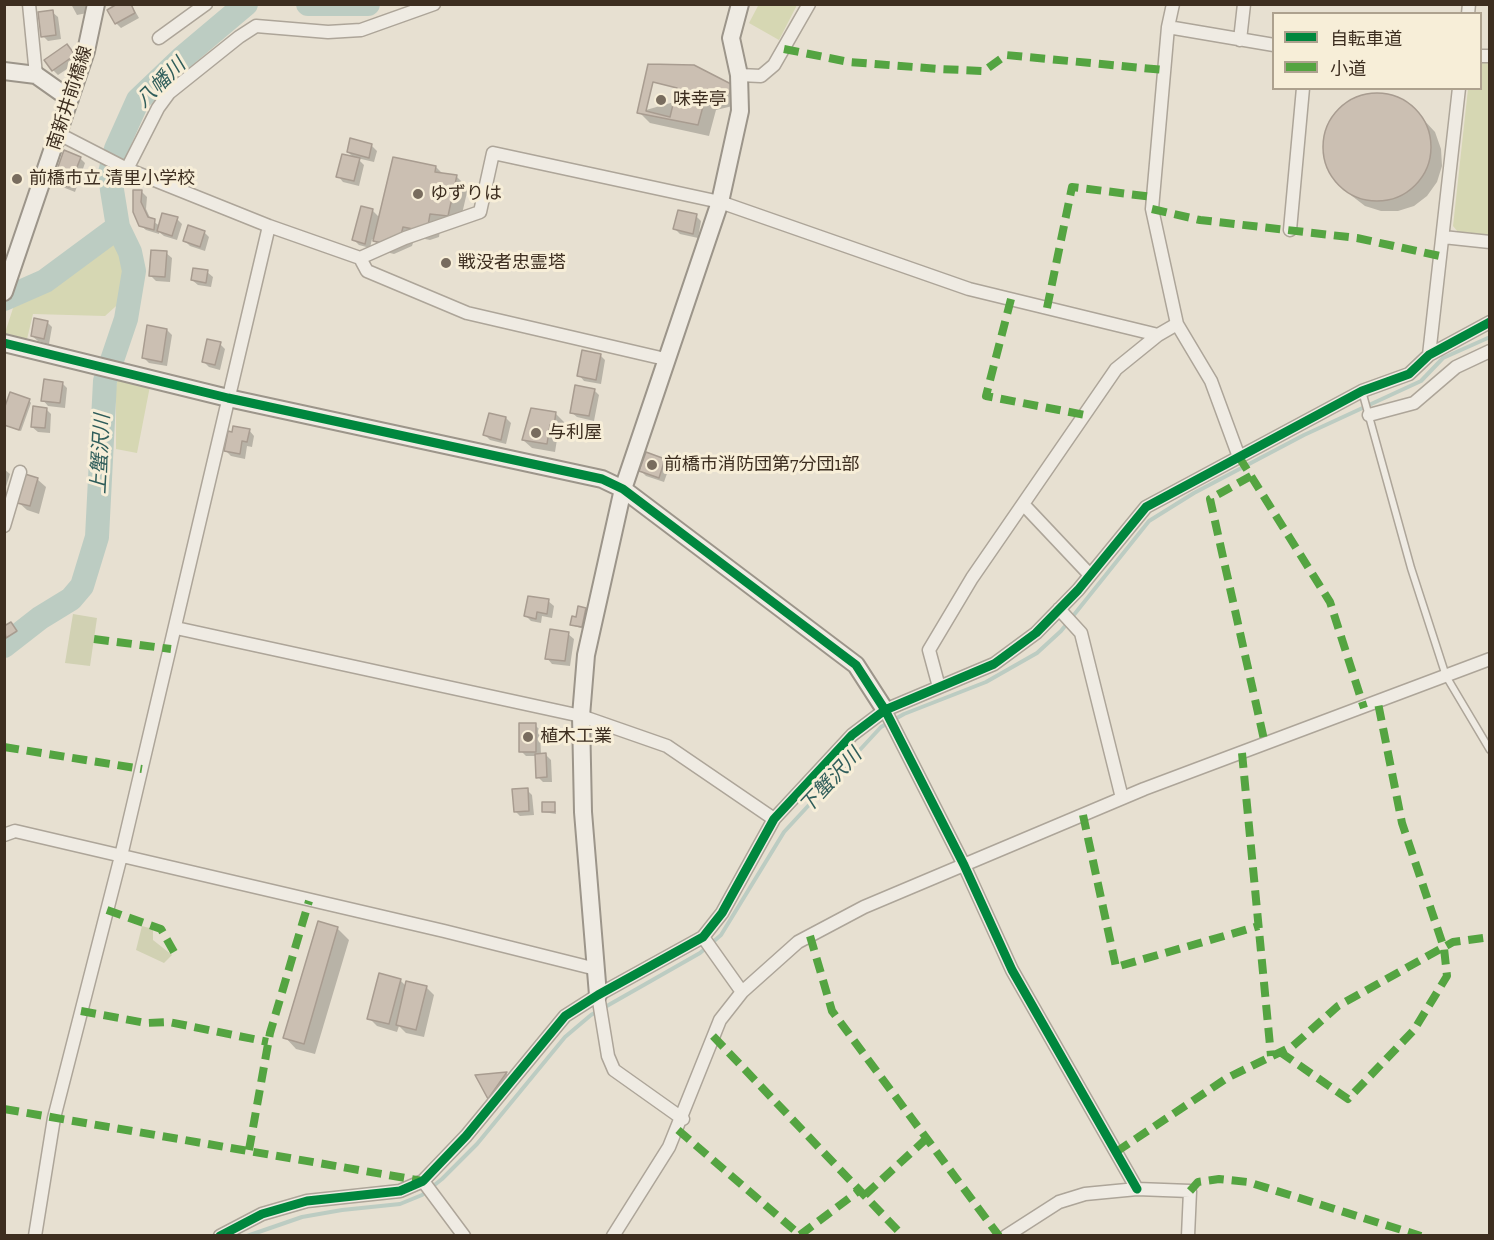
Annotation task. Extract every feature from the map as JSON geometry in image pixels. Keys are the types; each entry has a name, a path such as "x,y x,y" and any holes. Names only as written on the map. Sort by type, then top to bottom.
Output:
{"street":[{"path":"29,4 36,75"},
{"name":"南新井前橋線","path":"6,288 86,51 96,4"},
{"path":"159,38 206,4"},
{"path":"124,168 169,93 256,26 328,32 361,30 434,4"},
{"path":"683,1119 614,1070 608,1056 598,995 583,812 581,716 586,655 623,489 665,359 720,202 740,111 739,75 731,38 740,4"},
{"path":"739,75 761,76 774,65 809,4"},
{"path":"1173,4 1168,27 1152,209 1177,324 1211,381 1239,458"},
{"path":"1240,40 1244,4"},
{"path":"1168,27 1272,45"},
{"path":"4,71 36,75 70,99"},
{"path":"1290,230 1304,90"},
{"path":"1429,354 1459,90"},
{"path":"59,134 124,168 269,226 360,258 368,271 467,313 665,359"},
{"path":"360,258 405,238 480,212 494,153 720,202 969,289 1158,335"},
{"path":"35,1236 54,1118 176,628 269,226"},
{"path":"1443,237 1490,242"},
{"path":"220,1236 262,1214 307,1201 400,1191 423,1181 466,1136 565,1016 598,995 703,937 722,914 774,819 852,735 885,710 994,664 1036,633 1090,575 1146,507 1362,391 1409,374 1429,354 1490,322"},
{"path":"939,687 929,650 972,578 1116,369 1158,335 1177,324"},
{"path":"4,343 228,398 602,479 623,489 856,665 885,710 964,865 1012,970 1137,1189"},
{"path":"1369,415 1414,403 1456,367 1490,351"},
{"path":"4,526 20,471"},
{"path":"1023,504 1090,575"},
{"path":"1059,609 1081,633 1122,798"},
{"path":"176,628 581,716 667,746 774,819"},
{"path":"613,1236 669,1147 683,1119 720,1020 742,992 798,942 864,907 1122,798 1490,659"},
{"path":"4,835 15,831 444,931 596,969"},
{"path":"703,937 742,992"},
{"path":"423,1181 464,1236"},
{"path":"1006,1236 1059,1202 1085,1194 1137,1189 1190,1191 1188,1236"}],"lane":[{"path":"1362,391 1411,568 1446,676 1490,750"}],"green space":[{"path":"759,4 797,5 779,40 749,23"},
{"path":"1482,63 1489,63 1489,235 1458,232 1453,226 1468,90 1482,90"},
{"path":"115,237 126,266 124,299 105,316 33,314 27,339 5,333 14,305 45,289"},
{"path":"118,378 150,386 137,453 116,449"},
{"path":"73,614 97,618 90,666 65,663"},
{"path":"142,926 153,929 153,940 172,955 164,963 136,950"}],"building":[{"path":"117,4 131,4 135,13 115,24 107,10"},
{"path":"53,10 56,35 41,37 38,12"},
{"path":"67,44 75,55 52,71 44,60"},
{"path":"648,64 694,65 731,84 730,93 705,99 698,125 637,113"},
{"name":"味幸亭","path":"653,82 677,88 670,117 646,111"},
{"path":"1377,93 1398,97 1415,109 1427,126 1431,147 1427,168 1415,185 1398,197 1377,201 1356,197 1339,185 1327,168 1323,147 1327,126 1339,109 1356,97"},
{"path":"350,138 372,144 369,158 347,152"},
{"path":"64,150 81,157 69,187 53,181"},
{"path":"342,154 360,158 354,181 336,177"},
{"name":"ゆずりは","path":"393,157 436,166 435,172 457,175 448,216 430,214 428,226 418,230 403,227 401,235 382,243 373,241"},
{"path":"133,190 142,190 141,202 148,217 155,219 154,230 139,226 133,212"},
{"path":"361,206 373,209 365,244 352,240"},
{"path":"678,210 697,214 693,234 673,229"},
{"path":"162,213 178,217 172,236 157,231"},
{"path":"188,225 205,231 200,247 183,241"},
{"path":"151,250 167,251 165,277 149,276"},
{"path":"193,268 208,270 206,283 191,280"},
{"path":"34,318 48,321 44,339 31,336"},
{"path":"147,325 167,329 162,362 142,358"},
{"path":"207,339 221,342 215,365 202,362"},
{"path":"582,350 601,354 596,380 577,376"},
{"path":"44,379 63,382 60,403 41,401"},
{"path":"575,385 595,389 589,416 570,413"},
{"path":"10,392 30,399 19,430 4,425 4,409"},
{"path":"33,406 47,408 45,428 31,427"},
{"name":"与利屋","path":"531,408 556,412 554,426 550,425 547,444 522,440"},
{"path":"489,413 506,417 501,440 483,435"},
{"path":"233,426 250,429 247,442 242,441 240,454 224,451 228,431 232,432"},
{"name":"前橋市消防団第7分団1部","path":"646,452 665,459 659,478 639,471"},
{"path":"25,474 38,478 30,506 17,503"},
{"path":"528,596 549,599 547,614 537,612 536,619 524,616"},
{"path":"578,606 586,608 582,627 570,625 572,616 576,617"},
{"path":"11,622 17,631 6,638 4,626"},
{"path":"550,629 569,632 565,661 545,659"},
{"name":"植木工業","path":"519,723 536,723 536,752 519,752"},
{"path":"546,753 547,777 536,778 535,754"},
{"path":"528,788 529,811 514,812 512,789"},
{"path":"542,802 555,802 555,812 542,812"},
{"path":"318,921 338,927 304,1044 283,1038"},
{"path":"379,973 401,979 389,1024 367,1019"},
{"path":"406,981 427,986 416,1030 396,1025"},
{"path":"507,1072 488,1099 475,1075"}],"waterway":[{"name":"上蟹沢川","path":"4,646 40,618 71,599 82,586 97,537 105,381 126,319 134,271 130,252 118,227 112,190 110,173 116,149 138,100 182,58 246,4"},
{"name":"八幡川","path":"308,4 368,4"},
{"name":"八幡川","path":"4,299 45,281 118,227"},
{"name":"下蟹沢川","path":"247,1236 302,1217 400,1204 422,1195 442,1179 477,1144 565,1037 591,1015 700,953 721,935 784,832 881,727 904,714 986,682 1037,653 1061,631 1149,521 1194,493 1304,435 1421,381 1443,358 1490,337"}],"marked path":[{"path":"784,49 849,62 940,69 984,71 1006,55 1164,70"},
{"path":"1047,308 1072,187 1153,197"},
{"path":"1152,209 1200,220 1357,238 1440,256"},
{"path":"1011,299 986,396 1085,415"},
{"path":"1239,457 1330,602 1364,708"},
{"path":"1251,476 1210,499 1265,744"},
{"path":"94,639 171,649"},
{"path":"1280,1052 1348,1099 1414,1030 1447,976 1444,948 1402,823 1378,703"},
{"path":"4,747 142,769"},
{"path":"1242,753 1271,1056"},
{"path":"1083,815 1116,967 1259,926"},
{"path":"249,1150 270,1033 309,901"},
{"path":"107,910 161,929 174,952"},
{"path":"810,936 832,1011 999,1236"},
{"path":"1116,1152 1227,1078 1293,1046 1338,1006 1453,942 1490,937"},
{"path":"81,1011 146,1023 169,1022 268,1042"},
{"path":"713,1036 903,1236"},
{"path":"4,1109 423,1181"},
{"path":"678,1130 800,1235 860,1190"},
{"path":"865,1195 926,1139"},
{"path":"1190,1191 1198,1182 1219,1179 1248,1182 1421,1236"}],"cycle path":[{"path":"220,1236 262,1214 307,1201 400,1191 423,1181 466,1136 565,1016 598,995 703,937 722,913 774,819 852,735 885,710 994,664 1036,633 1078,590 1146,507 1362,391 1409,374 1429,355 1490,322"},
{"path":"4,343 228,398 602,479 623,489 856,665 885,710 964,865 1012,970 1137,1189"}],"place":[{"name":"味幸亭","path":"661,100"},
{"name":"前橋市立 清里小学校","path":"17,179"},
{"name":"ゆずりは","path":"418,194"},
{"name":"戦没者忠霊塔","path":"446,263"},
{"name":"与利屋","path":"536,433"},
{"name":"前橋市消防団第7分団1部","path":"652,465"},
{"name":"植木工業","path":"528,737"}]}
